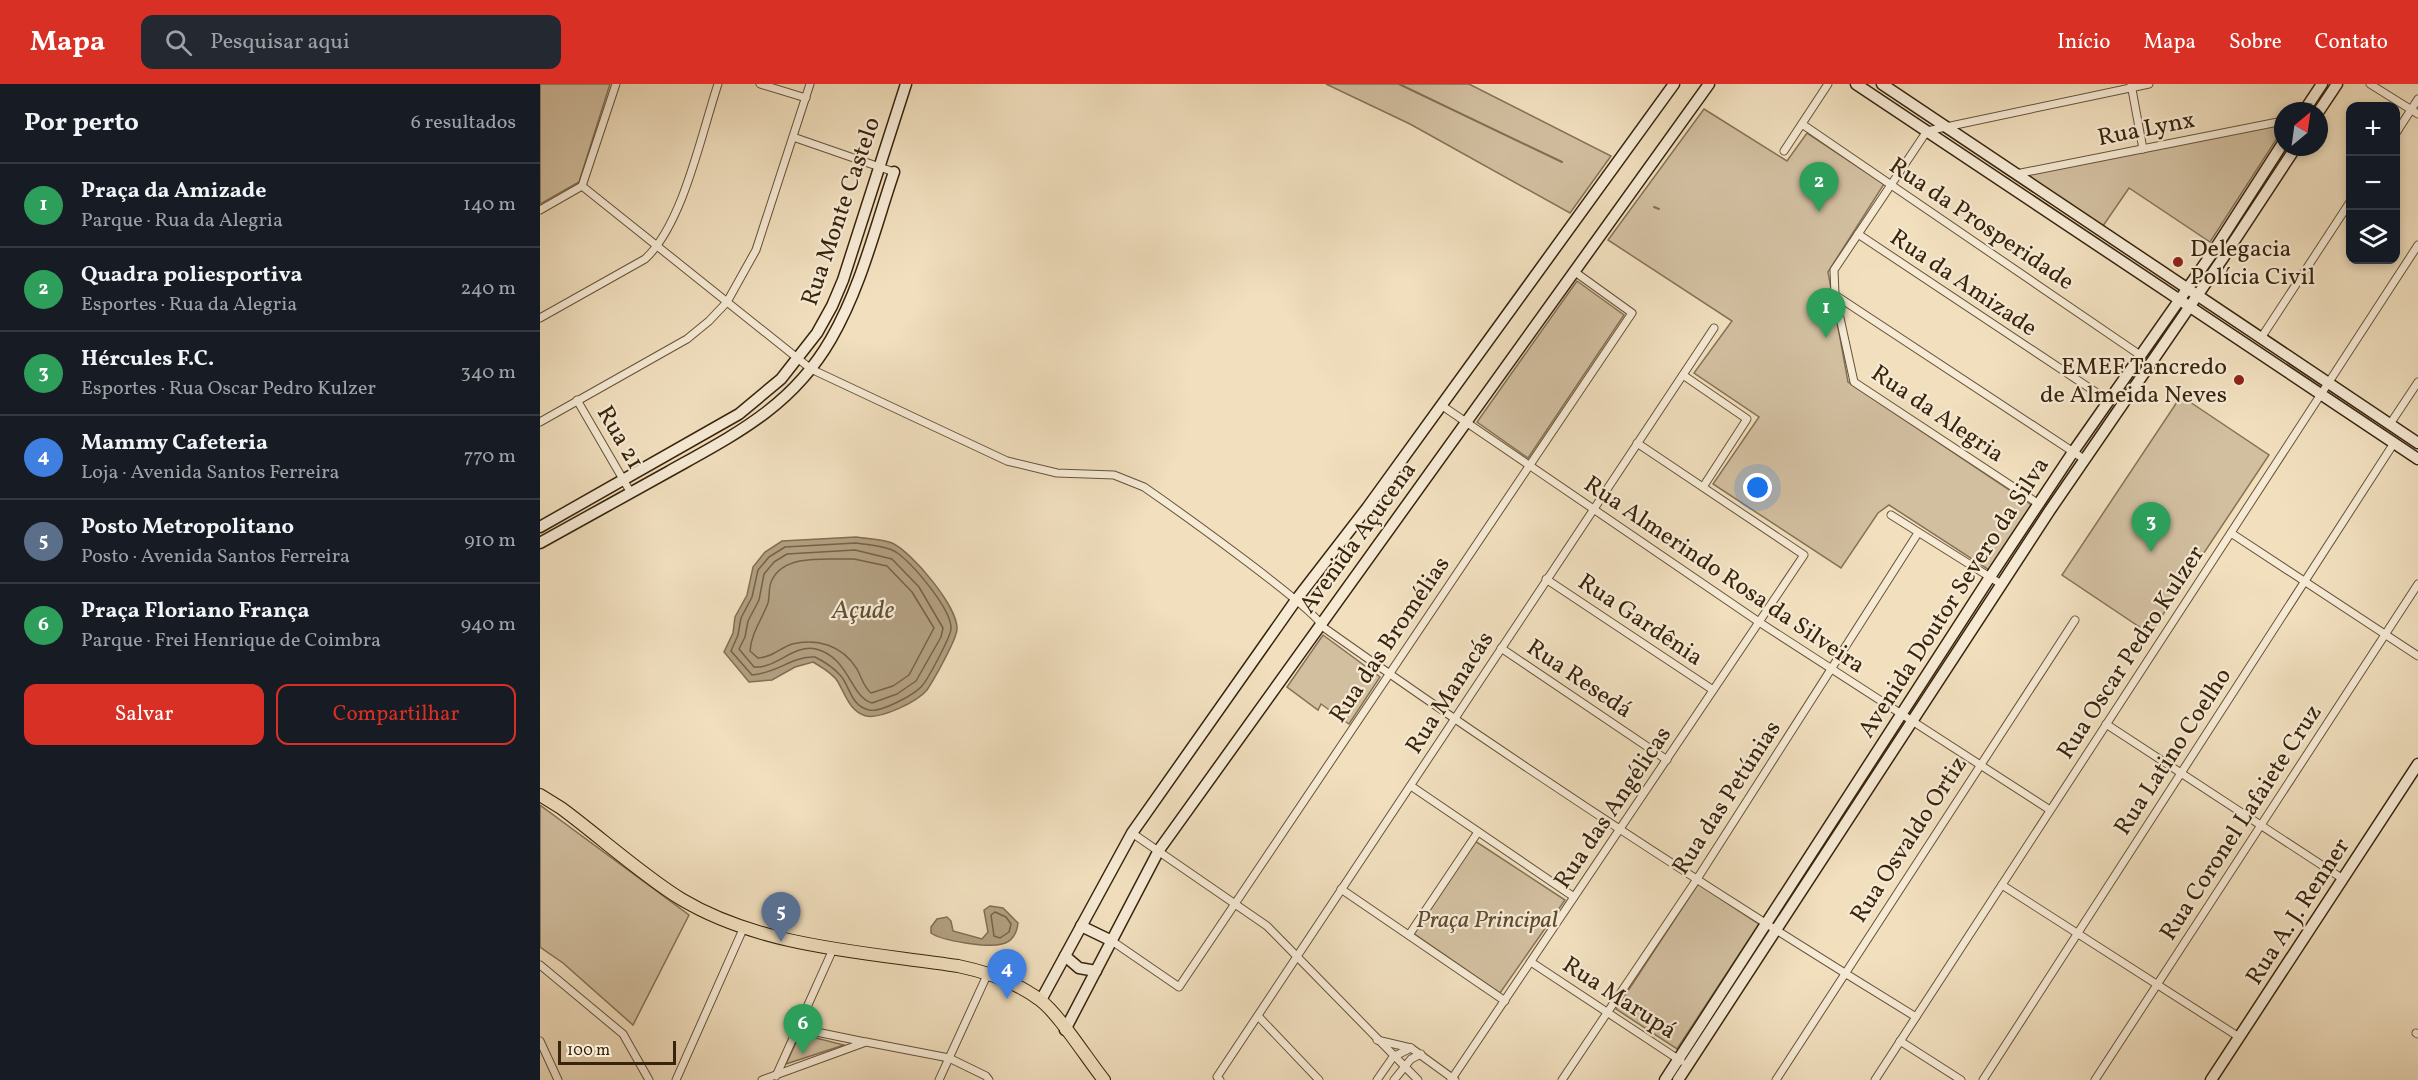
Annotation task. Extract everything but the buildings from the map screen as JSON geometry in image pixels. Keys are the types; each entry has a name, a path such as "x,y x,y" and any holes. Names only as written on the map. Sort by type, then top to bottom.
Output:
{"main road":[{"name":"Rua Monte Castelo","path":"540,527 739,414 762,397 798,359 817,333 843,280 906,84"},
{"name":"Avenida Açucena","path":"1041,1000 1132,833 1296,600 1674,84"},
{"name":"Avenida Açucena","path":"1065,1030 1159,850 1321,621 1709,84"},
{"path":"1856,84 2418,459"},
{"path":"1882,84 2418,443"},
{"path":"2310,102 2322,84"},
{"path":"2325,102 2337,84"},
{"name":"Avenida Doutor Severo da Silva","path":"1770,928 1902,713 1990,577 2073,452 2213,252 2275,156"},
{"name":"Avenida Doutor Severo da Silva","path":"1665,1080 1683,1062 2084,459 2223,258 2290,156"},
{"name":"Rua Monte Castelo","path":"540,543 745,429 770,412 811,369 831,340 857,284 894,172"},
{"path":"2110,253 2118,242"},
{"path":"2213,252 2223,258"},
{"name":"Rua A. J. Renner","path":"2211,1080 2418,764"},
{"path":"540,787 561,808"},
{"path":"540,795 561,808 680,898 744,927 768,936 988,972 1017,985 1041,1000 1104,1080"},
{"path":"1081,926 1112,941"},
{"path":"1065,956 1079,968 1096,970"},
{"name":"Avenida Doutor Severo da Silva","path":"1678,1080 1683,1062"}],"street":[{"path":"540,210 582,186 616,84"},
{"path":"540,318 645,259 658,247 675,217 718,84"},
{"path":"760,84 806,98"},
{"path":"540,422 687,339 727,302 756,250 810,84"},
{"path":"1784,151 1828,84"},
{"path":"1927,131 2149,84"},
{"path":"2370,84 2414,112"},
{"path":"2131,86 2143,149"},
{"path":"2400,128 2414,112 2418,99"},
{"name":"Rua Lynx","path":"2016,174 2274,123"},
{"name":"Rua da Prosperidade","path":"1802,124 2140,355"},
{"name":"Rua da Alegria","path":"1927,131 1834,270 1835,295 1854,382 2039,504"},
{"path":"793,137 894,172"},
{"path":"582,186 811,369 1007,460 1036,470 1104,474 1133,482 1153,494 1296,600 1321,621 1323,627 1390,674 1770,928 1916,1017"},
{"path":"2261,338 2346,208"},
{"name":"Rua da Amizade","path":"1858,234 2109,401"},
{"name":"Rua Oscar Pedro Kulzer","path":"1875,1080 2418,245"},
{"name":"Rua das Bromélias","path":"1112,941 1179,987 1632,313 1575,272"},
{"path":"1835,295 2084,459"},
{"name":"Rua Manacás","path":"1219,1078 1341,889 1714,328"},
{"path":"1637,443 1703,487 1747,419 1683,375"},
{"path":"2390,424 2418,382"},
{"name":"Rua 21","path":"577,400 631,493"},
{"name":"Rua Almerindo Rosa da Silveira","path":"1441,405 1527,466 1759,622 2050,810"},
{"name":"Rua Latino Coelho","path":"1983,1080 2394,443"},
{"name":"Rua das Angélicas","path":"1453,1079 1804,555 1703,487"},
{"path":"1891,515 2001,584"},
{"name":"Rua das Petúnias","path":"1562,1080 1696,879 1918,532"},
{"path":"2231,533 2418,656"},
{"name":"Rua Gardênia","path":"1546,579 1713,690"},
{"name":"Rua Coronel Lafaiete Cruz","path":"2095,1080 2418,584"},
{"name":"Rua Osvaldo Ortiz","path":"1776,1080 2075,620"},
{"name":"Rua Resedá","path":"1501,648 1668,760"},
{"path":"2106,724 2343,879"},
{"path":"1411,786 1574,897"},
{"path":"1408,935 1478,832"},
{"path":"1132,833 1267,926 1418,1080"},
{"path":"2002,885 2239,1037"},
{"path":"1341,889 1505,1001"},
{"path":"676,1080 744,927"},
{"path":"776,1076 834,947"},
{"name":"Rua Marupá","path":"1531,962 1683,1062"},
{"path":"540,965 623,1034 649,1080"},
{"path":"939,1080 988,972"},
{"path":"1258,1016 1319,1080"},
{"path":"797,1028 949,1058 989,1080"},
{"path":"1377,1040 1411,1048 1453,1079"},
{"path":"540,1041 558,1080"},
{"path":"1900,1041 1960,1080"},
{"path":"762,1080 866,1042"},
{"path":"1377,1080 1393,1057 1411,1048"},
{"path":"1394,1080 1404,1067 1420,1054"}],"green space":[{"path":"540,84 610,84 579,182 540,204"},
{"path":"1326,84 1469,84 1611,156 1570,213 1410,124"},
{"path":"1704,109 1787,161 1807,133 1884,184 1828,272 1848,382 2033,506 1989,570 1889,505 1878,513 1841,568 1713,484 1759,417 1694,373 1732,321 1608,240"},
{"path":"2274,126 2274,143 2210,242 2129,188 2103,226 2025,175"},
{"path":"1577,281 1624,315 1528,458 1477,422"},
{"path":"2181,396 2269,455 2150,634 2062,575"},
{"path":"1323,635 1380,677 1349,724 1321,704 1318,710 1287,687"},
{"path":"540,805 689,915 633,1025 563,963 540,947"},
{"name":"Praça Principal","path":"1475,841 1565,900 1500,993 1413,933"},
{"path":"1698,884 1759,924 1677,1049 1616,1009"},
{"path":"800,1034 844,1045 786,1064"}],"water":[{"name":"Açude","path":"856,537 888,542 901,548 922,568 950,608 955,619 956,634 927,690 898,709 880,715 866,716 852,707 833,676 813,662 795,667 772,680 749,682 724,652 733,633 735,617 747,595 753,567 765,552 782,541"},
{"path":"990,906 1003,908 1018,923 1013,936 1006,943 987,945 965,943 945,939 931,933 931,927 937,919 947,917 951,921 953,931 982,939 988,932 984,910"}],"waterway":[{"path":"1399,84 1562,162"},
{"path":"1654,207 1659,209"}],"place":[{"name":"Quadra poliesportiva","path":"1819,212"},
{"name":"Delegacia Polícia Civil","path":"2178,262"},
{"name":"Praça da Amizade","path":"1826,338"},
{"name":"EMEF Tancredo de Almeida Neves","path":"2239,380"},
{"name":"Hércules F.C.","path":"2151,552"},
{"name":"Posto Metropolitano","path":"781,942"},
{"name":"Mammy Cafeteria","path":"1007,999"},
{"name":"Praça Floriano França","path":"803,1054"}]}
